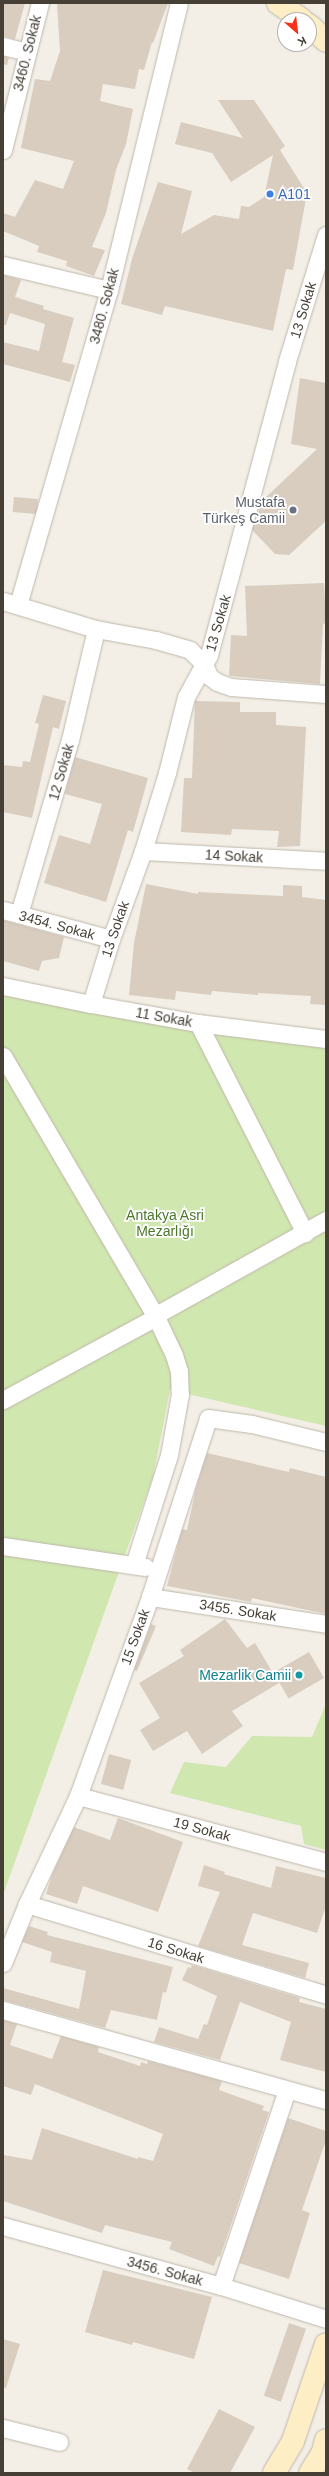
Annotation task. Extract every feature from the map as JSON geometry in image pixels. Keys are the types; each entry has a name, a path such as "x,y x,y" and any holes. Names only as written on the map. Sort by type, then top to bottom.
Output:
{"main road":[{"path":"278,3 291,12"},
{"path":"317,33 326,41"},
{"path":"274,2473 293,2441 326,2344"},
{"path":"310,2473 325,2449"}],"street":[{"name":"3460. Sokak","path":"3,150 40,3"},
{"name":"3480. Sokak","path":"11,603 109,290 179,3"},
{"path":"3,46 27,52"},
{"name":"13 Sokak","path":"91,1004 111,939 143,851 167,773 186,697 209,655 221,616 287,361 326,235"},
{"path":"3,265 109,290"},
{"path":"11,603 96,629 170,643 190,650 204,664 209,676 218,682 231,687 326,694"},
{"name":"12 Sokak","path":"11,912 70,740 96,629"},
{"name":"14 Sokak","path":"143,851 326,861"},
{"name":"3454. Sokak","path":"11,912 111,939"},
{"name":"11 Sokak","path":"3,986 91,1004 198,1023 326,1039"},
{"path":"198,1023 304,1233"},
{"path":"3,1056 156,1317 174,1355 179,1371 180,1394 169,1455 134,1565"},
{"path":"3,1400 156,1317 156,1315 326,1220"},
{"name":"15 Sokak","path":"3,1963 27,1904 78,1796 150,1597 208,1418 252,1424 326,1442"},
{"path":"3,1546 159,1570"},
{"name":"3455. Sokak","path":"150,1597 326,1624"},
{"name":"19 Sokak","path":"78,1796 326,1862"},
{"name":"16 Sokak","path":"27,1904 326,1995"},
{"path":"3,2010 326,2100"},
{"path":"221,2286 287,2090"},
{"name":"3456. Sokak","path":"3,2226 221,2286 326,2320"},
{"path":"3,2428 59,2442"}],"green space":[{"name":"Antakya Asri Mezarlığı","path":"3,986 326,1043 326,1426 170,1390 153,1477 3,1895"},
{"path":"326,1704 326,1850 304,1844 301,1826 170,1793 184,1762 226,1767 252,1736 312,1737"}],"building":[{"path":"3,3 25,3 15,39 3,36"},
{"path":"57,3 168,3 153,43 152,42 144,70 139,69 135,89 103,84 100,101 133,109 126,144 116,170 106,213 92,247 105,250 94,276 66,266 67,261 37,252 39,246 3,231 3,213 15,217 35,180 63,189 74,161 21,148 35,79 50,81 60,51"},
{"path":"3,56 9,58 7,65 3,64"},
{"path":"218,100 254,100 285,146 280,150 307,193 293,270 286,269 273,331 165,306 162,315 121,304 132,259 158,182 192,191 181,234 214,215 239,219 241,206 249,207 264,197 273,155 231,182 212,153 175,144 181,122 243,138"},
{"path":"3,275 21,280 15,297 44,306 43,309 74,318 62,362 75,365 70,382 3,364 3,342 39,351 45,324 10,313 6,325 3,325"},
{"name":"Mustafa Türkeş Camii","path":"300,378 326,383 326,521 289,555 275,554 252,530 255,519 264,499 317,449 291,444"},
{"path":"14,497 38,499 37,514 13,512"},
{"path":"324,583 326,623 323,624 320,684 229,676 231,635 247,636 245,586"},
{"path":"43,695 66,701 59,729 53,727 32,818 3,812 3,765 22,767 23,761 30,762 39,724 35,723"},
{"path":"195,701 240,702 240,712 276,712 276,725 306,727 300,846 277,847 279,831 232,829 231,835 181,832 184,778 192,778"},
{"path":"75,757 148,778 133,832 128,830 106,902 44,883 59,835 90,844 102,804 65,794"},
{"path":"146,884 198,894 198,892 283,896 283,885 302,886 302,897 326,900 326,1005 310,1004 311,996 258,993 258,995 212,991 211,995 176,991 175,1000 129,995 134,943"},
{"path":"3,920 64,937 59,958 42,961 39,971 3,961"},
{"path":"207,1453 289,1472 290,1468 326,1477 326,1614 252,1598 251,1602 167,1586 182,1529 187,1530 196,1488"},
{"path":"225,1619 247,1648 255,1643 279,1683 232,1711 243,1726 202,1754 187,1731 153,1751 140,1730 160,1718 139,1683 184,1656 180,1650"},
{"path":"151,1624 156,1626 137,1671 134,1670"},
{"name":"Mezarlik Camii","path":"309,1652 324,1678 288,1698 273,1672"},
{"path":"109,1754 131,1760 123,1790 101,1784"},
{"path":"118,1818 183,1842 158,1912 83,1886 77,1904 46,1894 52,1875 74,1827 110,1840"},
{"path":"204,1865 225,1872 224,1874 271,1888 276,1866 326,1878 326,1906 317,1933 253,1913 242,1945 309,1963 305,1978 198,1946 220,1892 198,1886"},
{"path":"29,1926 48,1932 47,1935 173,1967 166,1993 163,1992 157,2020 111,2010 105,2028 3,2000 3,1988 79,2009 86,1971 50,1962 52,1952 22,1942"},
{"path":"192,1965 300,1998 299,2002 326,2009 326,2072 280,2060 291,2022 240,2002 220,2060 154,2042 159,2027 198,2039 204,2024 207,2025 217,1996 182,1980 188,1967 191,1968"},
{"path":"3,2020 17,2024 10,2045 52,2059 61,2036 99,2047 98,2052 140,2066 141,2062 147,2064 148,2061 222,2081 219,2090 264,2106 262,2110 269,2112 220,2257 218,2256 214,2266 169,2249 172,2242 105,2225 102,2233 3,2201 3,2155 32,2160 42,2128 138,2159 138,2157 153,2161 163,2134 35,2084 31,2095 3,2086"},
{"path":"288,2118 326,2131 326,2140 302,2210 310,2213 289,2279 239,2263"},
{"path":"103,2270 212,2297 194,2359 133,2342 132,2345 85,2332"},
{"path":"289,2323 306,2329 281,2402 264,2396"},
{"path":"3,2339 20,2344 6,2388 3,2387"},
{"path":"219,2409 255,2427 230,2473 195,2473 187,2469"}],"place":[{"name":"A101","path":"270,194"},
{"name":"Mustafa Türkeş Camii","path":"293,510"},
{"name":"Mezarlik Camii","path":"299,1675"}]}
